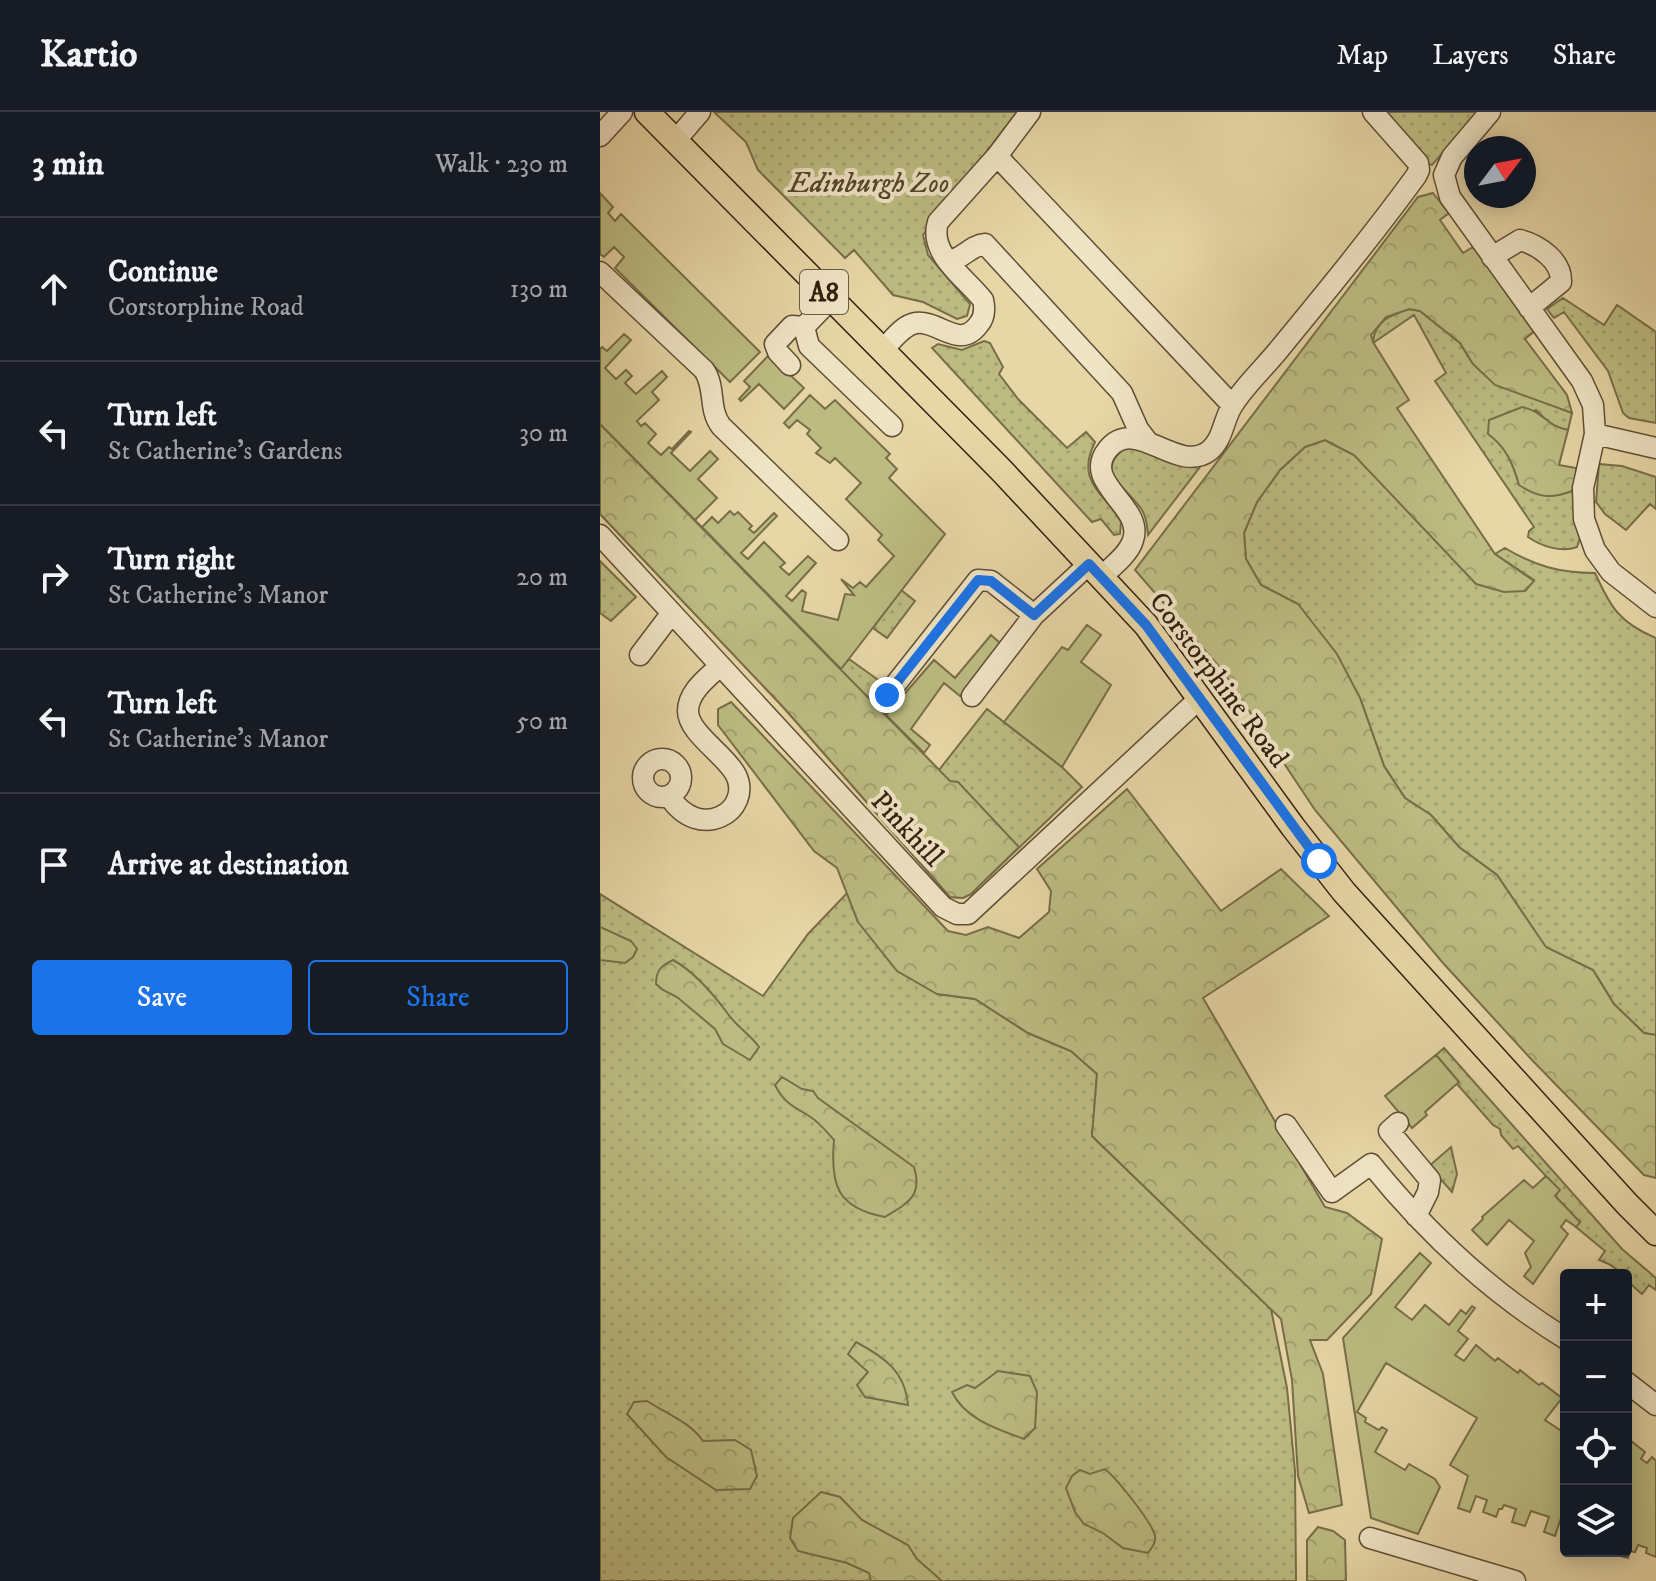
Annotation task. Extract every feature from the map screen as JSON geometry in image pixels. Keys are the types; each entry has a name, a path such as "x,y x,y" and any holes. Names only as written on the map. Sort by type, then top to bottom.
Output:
{"main road":[{"name":"Corstorphine Road","path":"647,112 1146,625 1344,892 1617,1194 1656,1233"}],"street":[{"path":"600,136 622,112"},
{"path":"676,140 700,112"},
{"path":"882,351 903,330 916,323 958,336 977,328 983,319 983,300 936,242 938,222 997,156 1030,112"},
{"path":"972,696 1034,615 1126,551 1133,541 1134,528 1127,510 1106,483 1101,464 1103,455 1116,441 1124,439 1148,442 1183,456 1200,456 1219,441 1232,405 1347,267 1416,176 1418,163 1373,112"},
{"path":"1490,112 1452,157 1444,175 1450,197 1582,381 1593,405 1595,434 1583,488 1584,519 1595,550 1611,572 1656,607"},
{"path":"997,156 1232,405"},
{"path":"1492,257 1520,240 1531,243 1562,271 1561,282 1529,308"},
{"path":"949,261 985,244 1122,393 1138,429 1148,442"},
{"path":"600,272 704,370 710,381 713,413 721,426 838,540"},
{"path":"804,327 831,299"},
{"path":"790,365 775,344 792,326 804,327"},
{"path":"804,327 809,346 892,426"},
{"path":"1595,434 1656,448"},
{"name":"Pinkhill","path":"600,535 943,907 957,914 968,914 992,893 1200,698"},
{"path":"887,695 978,580 991,581 1034,615"},
{"path":"640,655 671,614"},
{"path":"669,796 676,807 693,819 706,822 722,816 733,805 740,791 736,774 691,723 688,711 701,684 720,666"},
{"path":"1398,1123 1389,1131 1430,1180 1430,1188 1416,1216"},
{"path":"1286,1125 1332,1192 1371,1164 1416,1216 1504,1295 1560,1335"},
{"path":"1632,1387 1656,1405"},
{"path":"1370,1538 1455,1572 1515,1581"}],"green space":[{"name":"Edinburgh Zoo","path":"714,112 1017,112 923,235 928,255 970,304 967,316 957,319 923,302 893,295 854,250 845,258 758,170 746,142"},
{"path":"1384,112 1479,112 1432,165 1424,163"},
{"path":"600,193 613,207 608,213 615,221 621,214 760,352 730,382 615,268 624,257 614,247 604,257 600,254"},
{"path":"1433,193 1449,213 1440,220 1463,253 1473,247 1537,329 1525,339 1567,395 1572,413 1495,385 1473,364 1460,343 1420,311 1409,309 1386,317 1371,335 1409,400 1397,408 1495,554 1534,581 1525,591 1504,592 1476,584 1354,455 1325,440 1305,447 1280,470 1257,502 1244,533 1246,559 1261,585 1298,604 1337,654 1360,698 1384,766 1405,798 1431,815 1459,847 1497,875 1546,947 1593,970 1614,1004 1644,1033 1656,1035 1656,1178 1644,1175 1443,963 1315,810 1222,670 1135,570 1418,197"},
{"path":"1563,298 1604,325 1617,305 1656,332 1656,423 1629,418 1623,413 1608,371 1564,312 1554,318 1547,309"},
{"path":"1409,309 1420,311 1460,343 1473,364 1528,395 1572,413 1568,430 1553,427 1536,410 1488,433 1508,456 1519,485 1576,484 1580,538 1577,547 1551,548 1528,537 1534,527 1435,381 1446,373 1414,315 1373,343 1380,324"},
{"path":"624,334 631,340 605,368 616,379 626,370 632,376 625,383 636,394 662,371 667,377 652,392 659,400 637,421 641,426 645,423 656,434 648,443 661,455 669,447 672,449 689,431 671,453 690,471 710,451 718,459 698,479 717,498 695,520 600,424 600,349 602,347 607,351"},
{"path":"984,341 990,343 1003,367 999,374 1018,399 1067,448 1086,432 1095,442 1088,467 1090,477 1121,522 1120,534 1114,535 1101,519 1092,522 932,348 938,344 962,350"},
{"path":"769,355 804,388 784,409 759,384 741,401 739,399 750,387 744,381"},
{"path":"810,395 825,409 835,400 890,454 886,458 897,469 889,478 945,534 841,669 702,527 712,517 718,523 730,511 734,515 738,512 752,526 749,529 754,533 774,513 777,516 741,553 748,559 764,542 785,563 780,567 789,575 808,556 816,563 786,596 792,601 802,590 806,593 802,611 838,620 845,594 854,595 841,579 853,588 860,582 866,587 894,556 878,540 882,535 846,499 861,483 835,458 830,463 816,453 821,448 807,434 810,430 797,420 789,428 784,423"},
{"path":"1522,407 1568,430 1559,465 1576,468 1576,484 1572,491 1545,496 1519,485 1508,456 1488,434 1489,420"},
{"path":"600,424 841,668 849,659 888,687 875,704 939,770 987,709 1062,767 1082,787 971,894 963,898 950,897 784,708 600,514"},
{"path":"600,424 950,781 958,782 1019,847 971,894 963,898 950,897 784,708 600,514"},
{"path":"1325,440 1354,455 1413,515 1525,591 1534,580 1495,554 1505,548 1548,567 1595,573 1624,620 1656,638 1656,1035 1644,1033 1614,1004 1593,970 1546,948 1497,875 1459,847 1431,815 1405,798 1384,766 1360,698 1298,604 1261,585 1246,559 1244,533 1257,502 1280,470 1305,447"},
{"path":"1130,445 1203,463 1148,535 1142,510 1112,470 1118,454"},
{"path":"1599,464 1622,466 1656,477 1656,509 1650,504 1626,530 1605,514 1596,502"},
{"path":"600,561 636,597 611,621 600,613"},
{"path":"901,590 915,601 887,638 873,628"},
{"path":"1087,625 1101,635 1081,662 1111,685 1062,767 1004,722 1062,647 1068,650"},
{"path":"991,635 1000,643 960,696 944,683 911,729 930,745 924,753 886,715 934,660 955,678"},
{"path":"731,702 948,931 966,935 988,927 1019,938 1049,912 1051,891 1037,869 1127,789 1221,911 1281,869 1329,916 1203,998 1325,1207 1347,1213 1382,1239 1371,1294 1327,1340 1310,1340 1323,1374 1342,1505 1309,1513 1298,1476 1292,1380 1281,1319 1092,1136 1097,1074 1071,1051 1028,1033 975,999 937,994 897,971 858,922 837,868 814,851 718,725 718,709"},
{"path":"847,893 858,922 937,994 975,999 1028,1033 1071,1051 1097,1074 1092,1136 1271,1309 1287,1388 1295,1471 1296,1581 600,1581 600,894 763,996 808,934"},
{"path":"600,927 631,941 637,949 633,957 625,963 600,960"},
{"path":"673,960 704,984 759,1047 750,1060 723,1044 715,1029 656,984 660,969"},
{"path":"1444,1048 1622,1249 1656,1278 1656,1290 1649,1285 1642,1294 1632,1284 1632,1269 1616,1269 1599,1260 1605,1251 1576,1227 1580,1222 1555,1196 1559,1190 1518,1146 1513,1149 1501,1135 1500,1129 1457,1084 1459,1082 1436,1055"},
{"path":"1436,1055 1459,1082 1412,1128 1385,1096"},
{"path":"782,1077 802,1089 813,1091 818,1098 914,1167 916,1185 912,1198 885,1217 856,1208 847,1201 836,1182 834,1140 816,1121 782,1096 775,1085"},
{"path":"1451,1147 1457,1174 1452,1192 1429,1166"},
{"path":"1546,1176 1560,1190 1555,1196 1580,1222 1576,1227 1566,1220 1561,1227 1568,1234 1533,1284 1524,1276 1531,1267 1525,1253 1534,1241 1509,1220 1487,1245 1472,1230 1482,1217 1524,1180 1533,1188"},
{"path":"1420,1253 1431,1263 1395,1307 1412,1320 1425,1305 1449,1325 1461,1310 1466,1314 1472,1306 1475,1308 1458,1331 1468,1339 1455,1355 1464,1361 1476,1345 1495,1361 1498,1358 1518,1373 1520,1370 1560,1396 1545,1420 1560,1430 1560,1521 1555,1536 1544,1532 1549,1517 1531,1511 1525,1526 1512,1522 1516,1509 1504,1505 1496,1517 1483,1512 1487,1500 1476,1496 1470,1512 1458,1508 1468,1476 1450,1465 1477,1418 1386,1363 1357,1412 1366,1418 1365,1422 1379,1430 1382,1427 1387,1430 1375,1452 1405,1470 1409,1464 1435,1479 1440,1487 1418,1534 1371,1518 1343,1338"},
{"path":"856,1342 876,1353 898,1374 908,1405 865,1397 857,1385 868,1372 848,1354"},
{"path":"998,1371 1030,1376 1037,1392 1035,1428 1024,1439 973,1416 952,1392 967,1385 975,1388"},
{"path":"647,1401 685,1423 703,1441 735,1440 751,1450 757,1476 750,1489 716,1490 666,1457 627,1414 634,1402"},
{"path":"1632,1442 1645,1452 1641,1459 1647,1463 1652,1457 1656,1461 1656,1557 1646,1553 1647,1548 1638,1545 1635,1552 1632,1551"},
{"path":"1105,1469 1125,1491 1148,1521 1155,1536 1148,1553 1123,1548 1084,1524 1075,1512 1066,1488 1072,1476 1080,1470 1090,1474"},
{"path":"821,1492 840,1497 862,1520 908,1545 917,1559 942,1581 871,1581 869,1573 847,1563 798,1551 790,1538 793,1518"},
{"path":"1318,1527 1333,1531 1345,1540 1346,1581 1307,1581 1307,1540"}],"route":[{"path":"887,695 978,580 991,581 1034,615 1089,564 1146,625 1319,861"}]}
